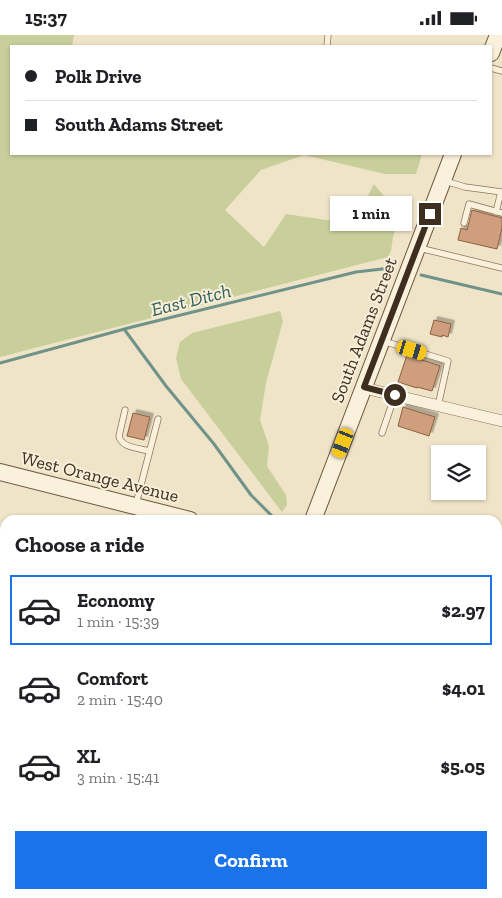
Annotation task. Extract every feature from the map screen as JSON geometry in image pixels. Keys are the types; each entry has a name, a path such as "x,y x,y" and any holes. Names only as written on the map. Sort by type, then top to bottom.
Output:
{"main road":[{"path":"492,50 498,35"},
{"name":"South Adams Street","path":"316,515 453,155"},
{"name":"West Orange Avenue","path":"0,472 138,511 161,515"}],"street":[{"path":"364,387 502,421"}],"lane":[{"path":"442,180 465,187 502,192 499,213 469,204 464,223"},
{"path":"417,247 502,268"},
{"path":"382,341 448,361 438,405"},
{"path":"382,433 395,395"},
{"path":"125,410 119,439 125,445 149,451"},
{"path":"138,511 149,451 158,419"}],"green space":[{"path":"0,35 74,35 72,45 10,45 10,155 304,155 261,170 225,210 264,247 286,214 353,224 374,184 387,200 406,198 388,257 0,357"},
{"path":"304,155 422,155 416,174 385,174"},
{"path":"280,311 283,321 266,383 260,420 269,446 267,466 286,495 287,505 282,512 181,379 176,358 180,342 192,333"}],"building":[{"path":"472,210 502,218 502,228 497,249 458,240 461,228 467,230"},
{"path":"434,320 451,324 448,337 430,334"},
{"path":"407,355 440,366 432,391 398,382"},
{"path":"403,407 435,417 429,436 398,426"},
{"path":"133,413 150,417 144,440 127,436"}],"waterway":[{"name":"East Ditch","path":"0,363 132,327 356,272 391,268"},
{"name":"East Ditch","path":"421,275 502,294"},
{"path":"124,329 166,386 214,444 251,495 271,515"}],"route":[{"path":"395,395 364,387 430,214"}]}
